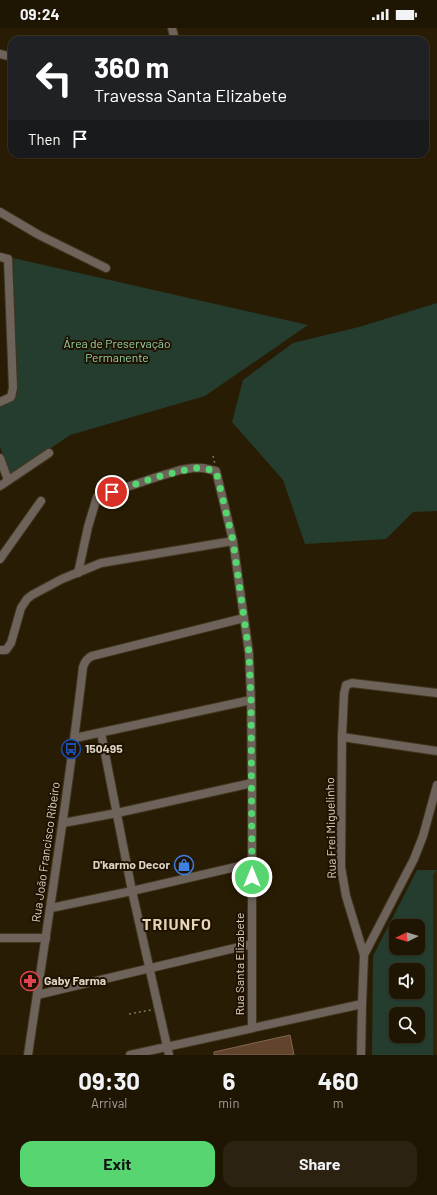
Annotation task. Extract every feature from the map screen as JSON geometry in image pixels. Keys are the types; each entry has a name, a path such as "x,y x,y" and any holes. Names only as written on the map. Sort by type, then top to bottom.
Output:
{"street":[{"path":"0,212 39,235 106,268"},
{"path":"0,258 8,259 14,388 11,397 0,402"},
{"path":"0,486 49,454"},
{"path":"0,458 8,480"},
{"name":"Rua Santa Elizabete","path":"78,573 88,527 97,497 180,470 203,468 216,471 233,541 249,653 253,863 252,1027"},
{"path":"0,559 41,501"},
{"path":"0,650 6,650 9,647 21,608 27,599 62,579 102,563 233,541"},
{"name":"Rua João Francisco Ribeiro","path":"28,1055 51,908 85,661 92,656 244,618"},
{"name":"Rua Frei Miguelinho","path":"361,1055 364,955 346,896 342,867 342,738 344,694 346,685 352,683 437,693"},
{"path":"75,738 251,700"},
{"path":"101,733 132,891 168,1051"},
{"path":"342,738 437,751"},
{"path":"63,823 117,813 252,783"},
{"path":"364,955 414,859 434,806 437,785"},
{"path":"51,908 253,863"},
{"path":"0,938 46,938"},
{"path":"37,995 252,944"},
{"name":"Rua Santa Elizabete","path":"130,1055 168,1051 252,1027 362,1004"}],"path":[{"path":"129,1014 158,1008"}],"shaded area":[{"path":"437,871 437,1055 432,1055 433,875"}],"green space":[{"name":"Área de Preservação Permanente","path":"13,258 308,325 205,396 70,435 10,476 0,447 0,403 13,400 17,393"},
{"path":"437,303 437,511 413,512 386,539 305,544 283,480 232,422 243,380 293,343 359,327"},
{"path":"417,870 437,870 433,875 433,1055 372,1055 373,956 389,925 389,955 425,955 425,919 392,919"}],"building":[{"path":"290,1035 294,1055 214,1055 214,1052"}],"place":[{"name":"150495","path":"71,749"},
{"name":"D'karmo Decor","path":"184,865"},
{"name":"Gaby Farma","path":"30,981"}],"district":[{"name":"TRIUNFO","path":"177,924"}],"route":[{"path":"112,492 180,470 203,468 216,471 233,541 249,653 251,700 252,877"}]}
